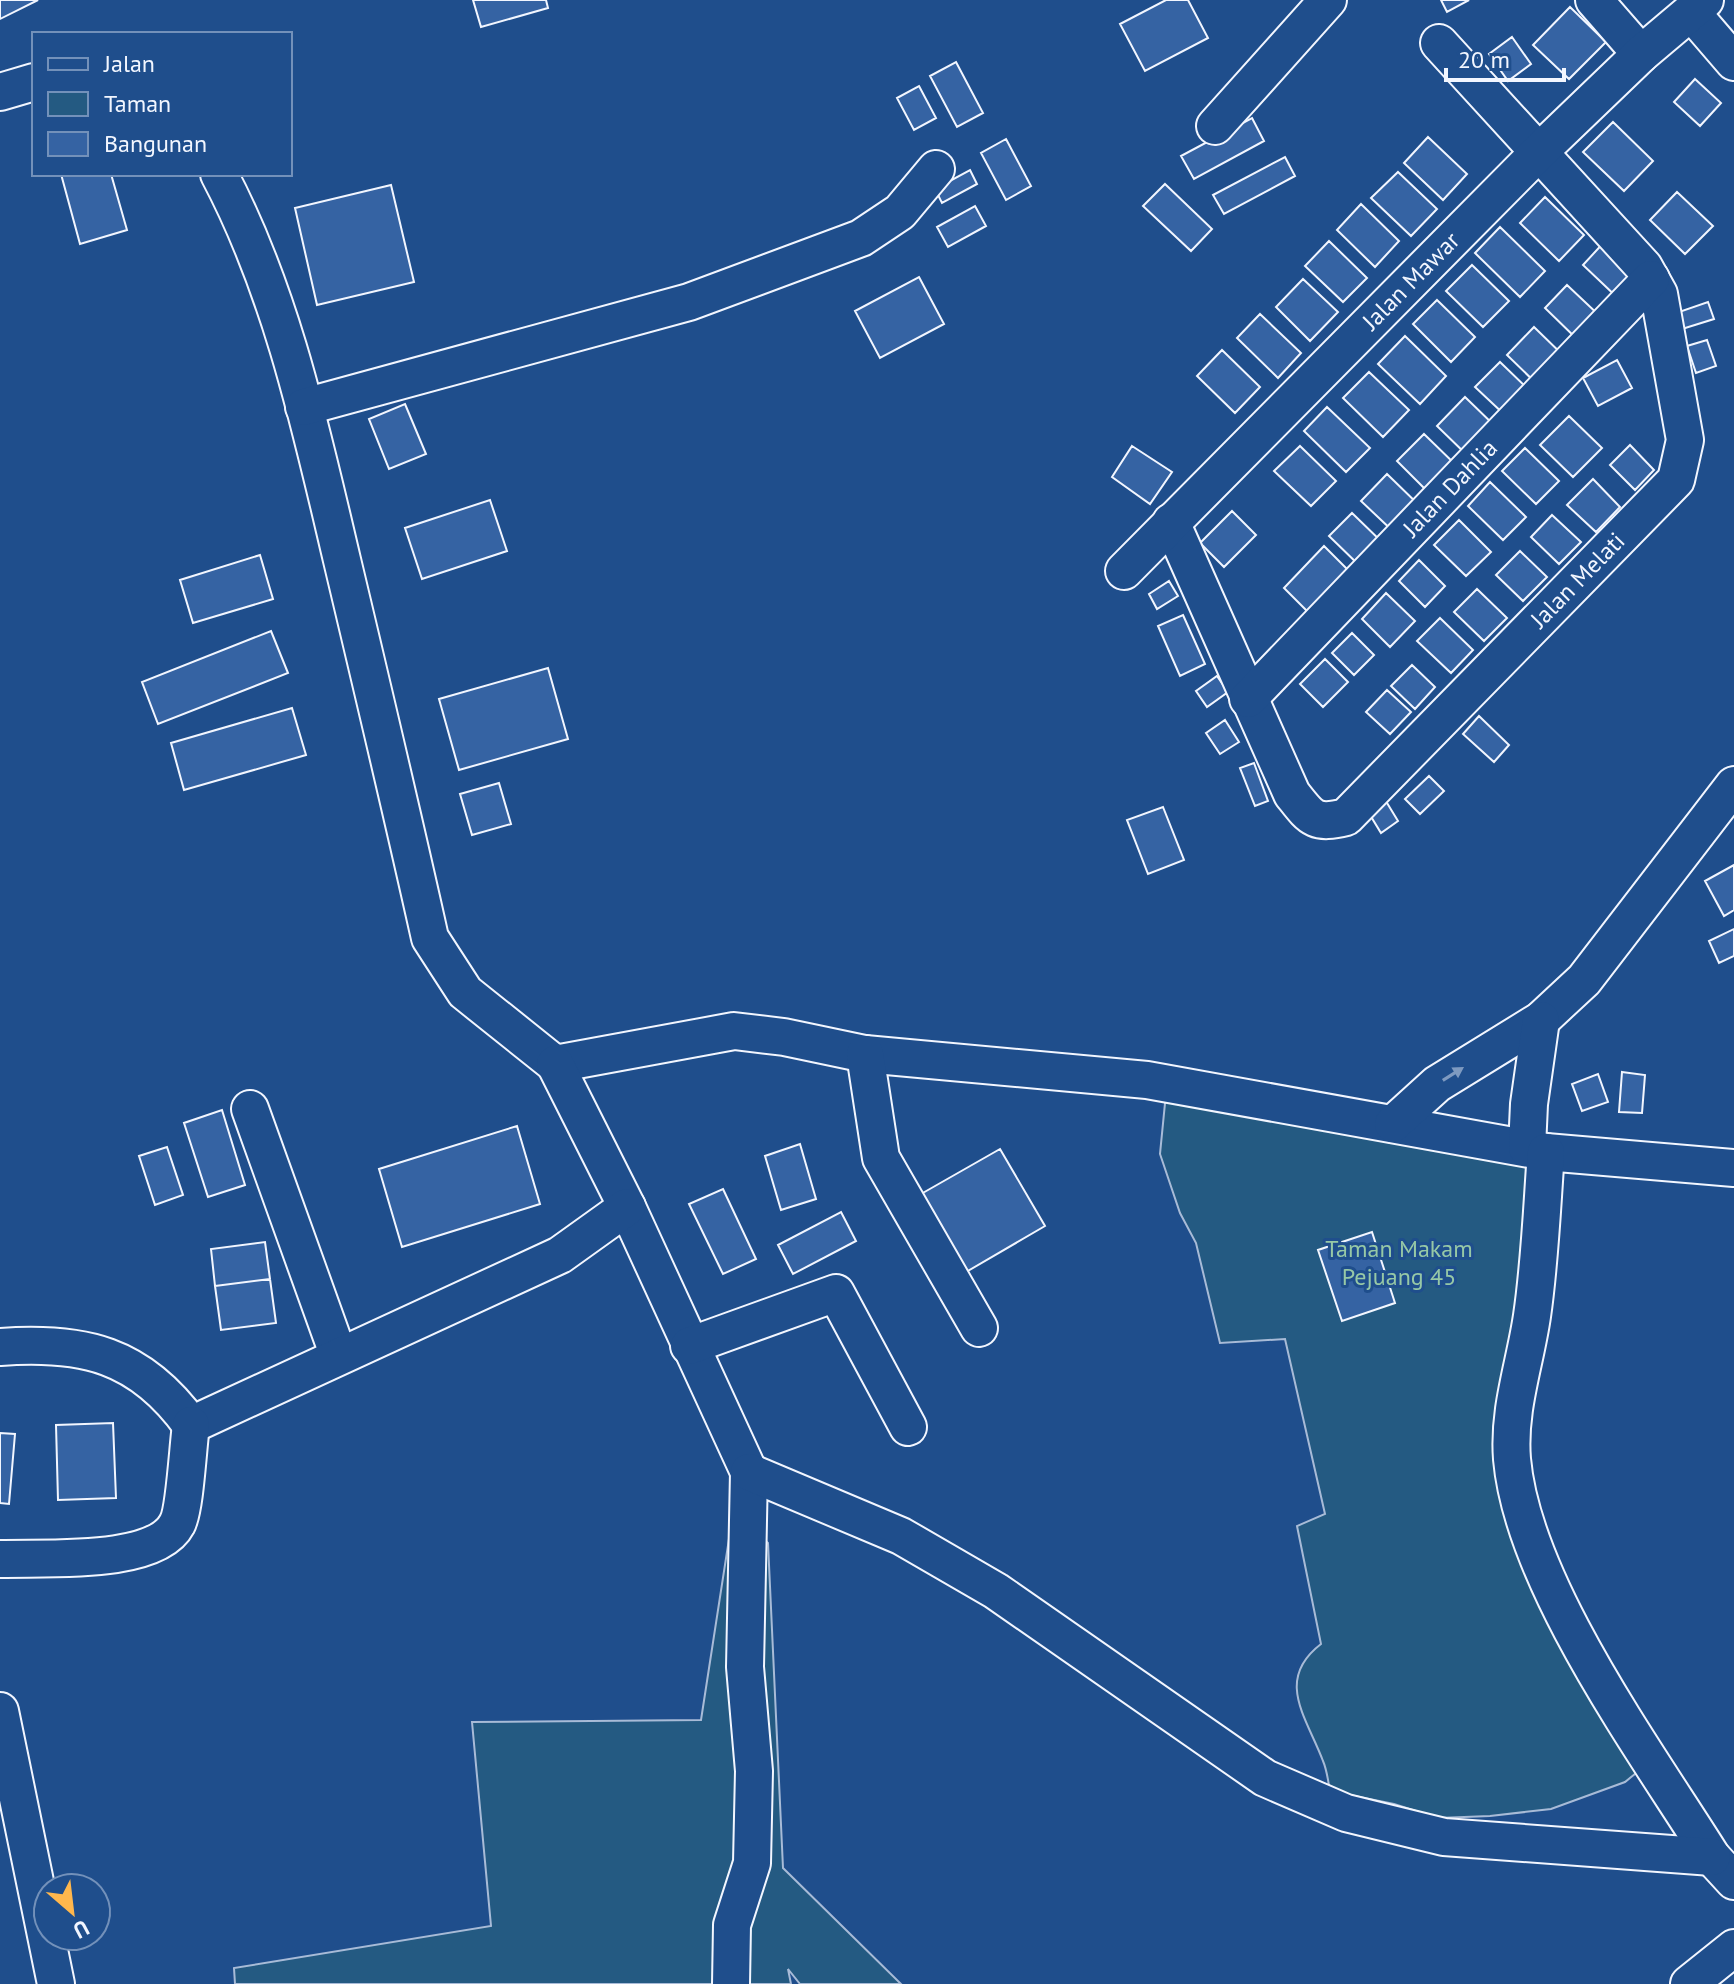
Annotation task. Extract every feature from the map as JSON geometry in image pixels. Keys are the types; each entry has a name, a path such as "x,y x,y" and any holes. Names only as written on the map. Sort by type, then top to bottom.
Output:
{"street":[{"path":"1215,126 1328,0"},
{"path":"1594,0 1641,54"},
{"path":"1698,6 1734,62"},
{"name":"Jalan Mawar","path":"1124,571 1540,151 1641,54 1698,6"},
{"path":"1439,43 1618,235 1655,286"},
{"path":"0,92 32,83"},
{"path":"304,407 689,302 861,238 900,212 936,169"},
{"path":"220,176 242,218 279,318 304,407 430,938 465,992 555,1064 627,1207 749,1472 745,1667 754,1771 752,1863 732,1925 731,1984"},
{"name":"Jalan Dahlia","path":"1248,699 1655,286"},
{"name":"Jalan Melati","path":"1248,699 1292,794 1312,818 1326,822 1346,817 1676,480 1685,440 1655,286"},
{"path":"1171,522 1248,699"},
{"path":"1393,1124 1437,1084 1541,1020 1584,980 1734,785"},
{"path":"1541,1020 1529,1104 1537,1150 1532,1315 1512,1410 1512,1458 1519,1504 1546,1578 1606,1687 1723,1869"},
{"path":"555,1064 734,1031 784,1037 865,1054 1147,1080 1537,1150 1734,1168"},
{"path":"865,1054 881,1158 979,1328"},
{"path":"250,1109 338,1354"},
{"path":"191,1425 338,1354 560,1255 627,1207"},
{"path":"689,1346 836,1293 908,1427"},
{"path":"0,1347 48,1343 98,1352 140,1374 170,1397 191,1425 178,1523 156,1544 126,1553 0,1559"},
{"path":"749,1472 901,1536 996,1591 1265,1778 1346,1813 1444,1837 1723,1869"},
{"path":"0,1711 56,1984"},
{"path":"1689,1984 1734,1948"}],"green space":[{"name":"Taman Makam Pejuang 45","path":"1167,1083 1546,1152 1519,1504 1651,1761 1625,1782 1551,1809 1438,1818 1394,1804 1330,1791 1324,1764 1298,1700 1299,1671 1321,1644 1297,1526 1325,1514 1285,1339 1220,1343 1196,1243 1180,1213 1160,1154"},
{"path":"733,1513 768,1543 783,1868 901,1984 800,1984 788,1969 791,1984 235,1984 234,1968 491,1926 472,1722 701,1720"}],"building":[{"path":"0,0 38,0 0,19"},
{"path":"473,0 546,0 548,8 481,27"},
{"path":"1166,0 1188,0 1208,38 1145,71 1120,24"},
{"path":"1441,0 1469,0 1447,12"},
{"path":"1570,7 1606,42 1569,79 1533,45"},
{"path":"1512,37 1531,64 1508,81 1489,54"},
{"path":"956,62 983,113 957,127 930,76"},
{"path":"1695,79 1721,103 1700,126 1674,102"},
{"path":"919,86 936,118 914,130 897,98"},
{"path":"1252,118 1264,141 1194,179 1181,156"},
{"path":"1613,122 1653,161 1624,191 1583,152"},
{"path":"1428,137 1467,174 1443,200 1404,163"},
{"path":"1006,139 1031,186 1006,200 981,153"},
{"path":"1285,157 1295,176 1224,214 1213,195"},
{"path":"970,170 977,184 942,203 935,189"},
{"path":"1398,172 1437,209 1411,236 1371,198"},
{"path":"62,176 112,176 127,230 80,244"},
{"path":"1165,184 1212,229 1191,251 1143,206"},
{"path":"391,185 414,282 317,305 295,208"},
{"path":"1677,192 1713,226 1685,254 1650,220"},
{"path":"1545,197 1584,235 1559,261 1520,223"},
{"path":"1361,204 1399,241 1375,267 1337,230"},
{"path":"975,206 986,226 948,247 937,227"},
{"path":"1500,227 1545,271 1520,297 1475,253"},
{"path":"1607,239 1646,276 1621,301 1583,265"},
{"path":"1329,241 1367,278 1343,302 1305,266"},
{"path":"1472,265 1509,301 1483,327 1446,291"},
{"path":"919,277 944,324 880,358 855,311"},
{"path":"1303,279 1338,312 1310,341 1276,307"},
{"path":"1567,285 1603,319 1580,342 1545,308"},
{"path":"1437,300 1475,337 1451,362 1413,324"},
{"path":"1708,302 1714,319 1682,329 1676,313"},
{"path":"1260,314 1301,353 1278,378 1237,338"},
{"path":"1534,327 1569,361 1542,389 1507,355"},
{"path":"1405,336 1446,376 1420,404 1378,364"},
{"path":"1707,340 1716,366 1696,373 1687,346"},
{"path":"1222,350 1260,387 1235,413 1197,376"},
{"path":"1617,360 1632,388 1598,406 1583,378"},
{"path":"1500,362 1531,392 1507,417 1475,387"},
{"path":"1369,372 1409,410 1383,437 1343,398"},
{"path":"1465,397 1497,428 1469,457 1437,426"},
{"path":"405,404 426,454 389,469 369,419"},
{"path":"1327,407 1370,448 1346,472 1304,431"},
{"path":"1569,416 1602,448 1573,477 1540,445"},
{"path":"1424,434 1459,468 1432,496 1397,461"},
{"path":"1630,445 1654,470 1635,490 1610,465"},
{"path":"1132,446 1172,472 1150,504 1112,477"},
{"path":"1300,446 1336,481 1311,506 1274,471"},
{"path":"1525,448 1559,481 1536,504 1502,471"},
{"path":"1387,474 1423,509 1397,535 1361,501"},
{"path":"1593,479 1620,507 1596,532 1567,505"},
{"path":"1490,482 1526,517 1503,540 1468,506"},
{"path":"490,500 507,551 422,579 405,528"},
{"path":"1232,511 1256,535 1224,567 1200,543"},
{"path":"1352,513 1385,545 1362,568 1329,536"},
{"path":"1552,515 1581,542 1559,564 1531,537"},
{"path":"1459,520 1491,552 1466,576 1434,545"},
{"path":"1324,546 1351,573 1311,615 1284,588"},
{"path":"1520,551 1547,577 1523,601 1496,575"},
{"path":"260,555 273,599 193,623 180,580"},
{"path":"1419,560 1445,586 1425,607 1399,581"},
{"path":"1169,581 1178,596 1157,609 1149,594"},
{"path":"1477,589 1507,618 1484,641 1454,612"},
{"path":"1386,593 1415,621 1390,647 1362,619"},
{"path":"1183,615 1205,664 1180,676 1158,626"},
{"path":"1440,618 1473,650 1451,673 1417,641"},
{"path":"271,631 288,673 158,724 142,682"},
{"path":"1352,633 1374,655 1354,675 1332,653"},
{"path":"1325,659 1348,682 1323,707 1300,684"},
{"path":"1412,665 1435,687 1415,709 1391,686"},
{"path":"548,668 568,739 459,770 439,699"},
{"path":"1217,676 1228,692 1207,707 1196,691"},
{"path":"1387,690 1411,712 1390,734 1366,712"},
{"path":"292,708 306,755 184,790 171,743"},
{"path":"1479,716 1509,745 1494,762 1463,734"},
{"path":"1225,720 1239,742 1220,754 1206,733"},
{"path":"1254,763 1268,801 1255,806 1240,768"},
{"path":"1429,776 1444,791 1420,814 1405,799"},
{"path":"499,783 511,824 472,835 460,794"},
{"path":"1384,798 1398,821 1381,833 1367,810"},
{"path":"1163,807 1184,860 1148,874 1127,820"},
{"path":"1734,865 1734,910 1724,916 1705,881"},
{"path":"1734,929 1734,956 1719,963 1709,941"},
{"path":"1622,1072 1645,1075 1642,1113 1619,1112"},
{"path":"1598,1074 1608,1102 1582,1111 1572,1084"},
{"path":"222,1110 245,1185 208,1197 184,1123"},
{"path":"517,1126 540,1204 402,1247 379,1169"},
{"path":"800,1144 816,1199 781,1210 765,1156"},
{"path":"167,1147 183,1195 155,1205 139,1156"},
{"path":"1000,1149 1045,1226 966,1272 921,1194"},
{"path":"723,1189 756,1259 723,1274 689,1204"},
{"path":"841,1212 856,1241 793,1274 778,1245"},
{"path":"1372,1232 1395,1303 1342,1321 1318,1250"},
{"path":"265,1242 270,1279 215,1286 211,1249"},
{"path":"270,1279 276,1323 221,1330 215,1286"},
{"path":"113,1423 116,1498 58,1500 56,1425"},
{"path":"0,1433 15,1434 9,1504 0,1503"}]}
